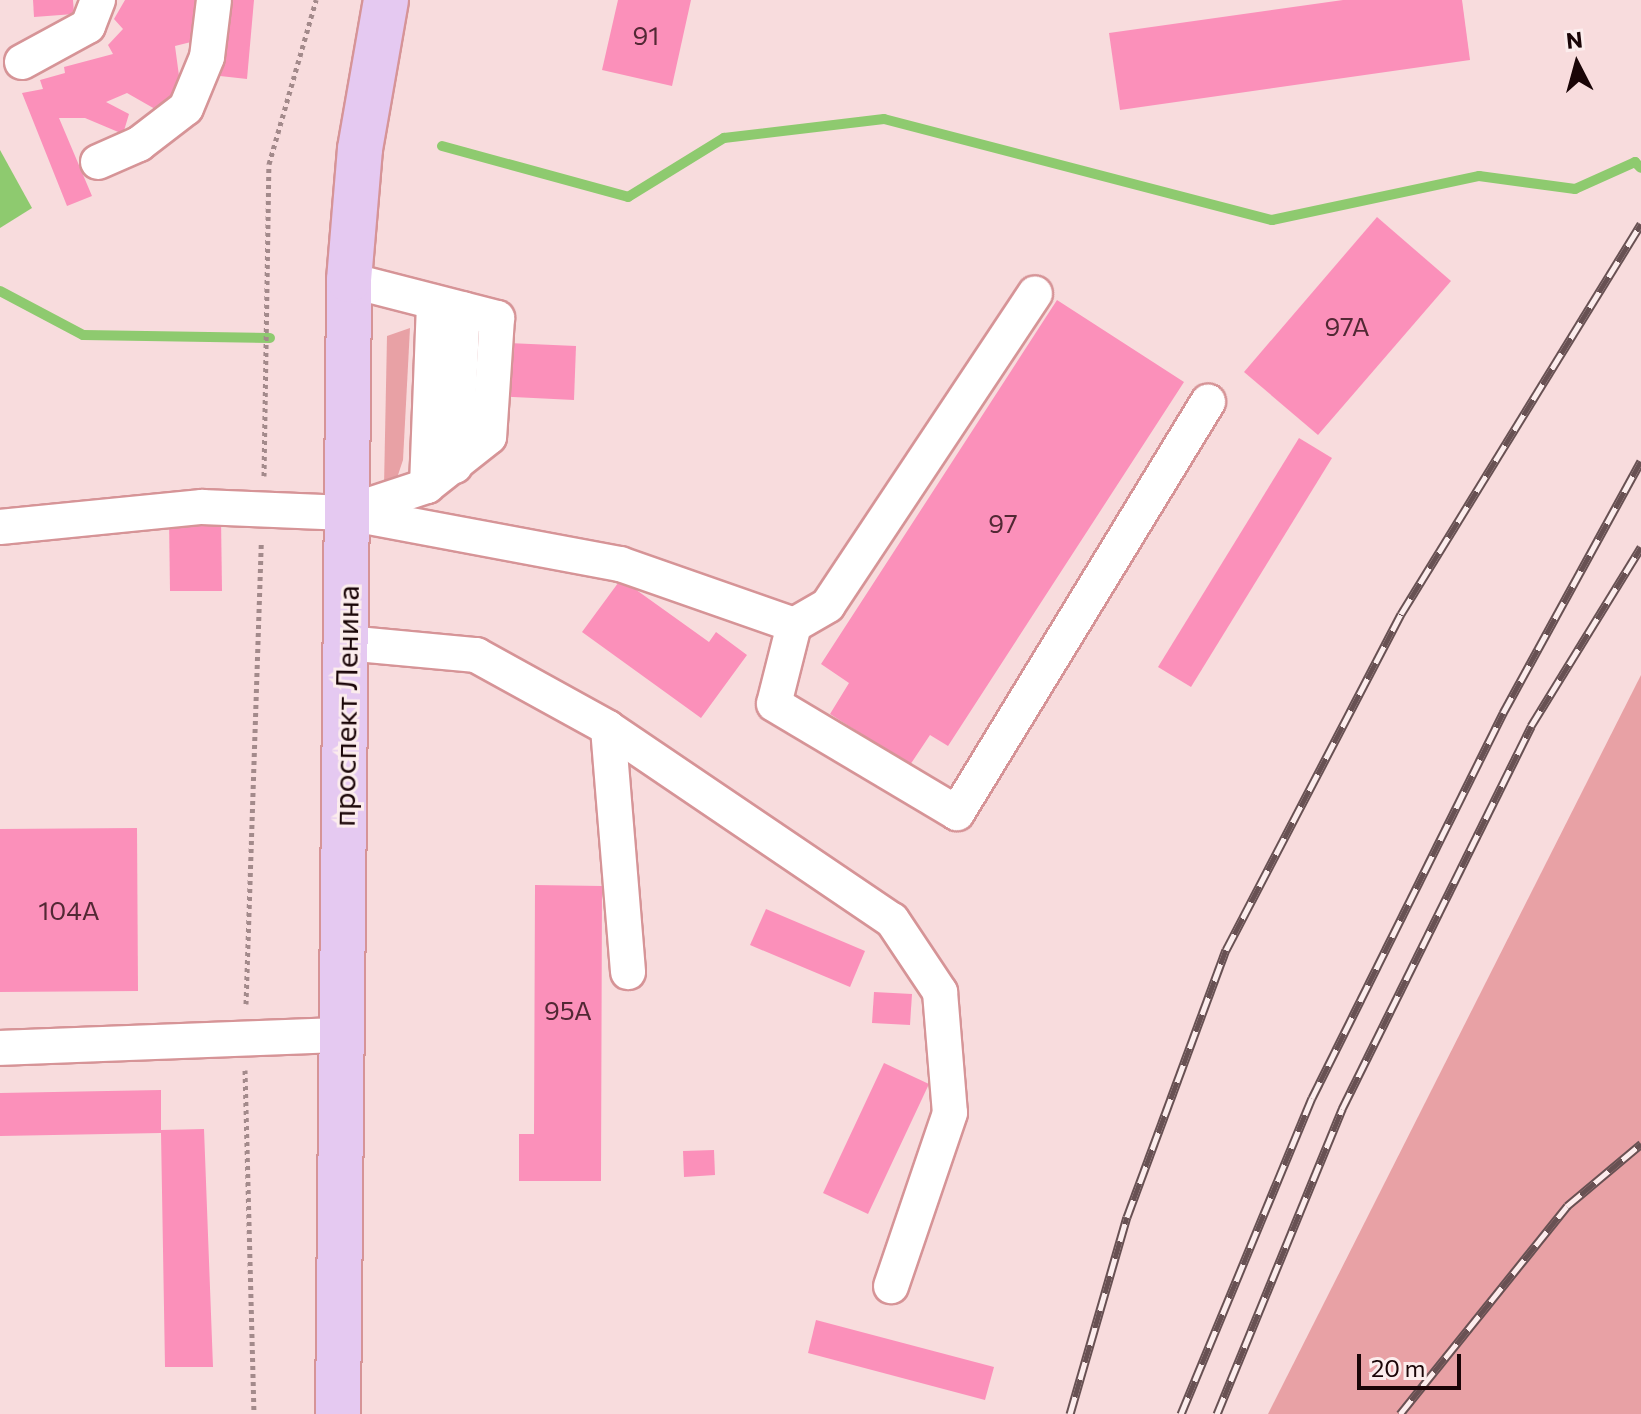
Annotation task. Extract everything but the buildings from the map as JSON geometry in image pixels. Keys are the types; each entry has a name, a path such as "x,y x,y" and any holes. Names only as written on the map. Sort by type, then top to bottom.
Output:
{"main road":[{"name":"проспект Ленина","path":"338,1414 349,280 360,149 386,0"}],"lane":[{"path":"22,62 88,26 98,0"},
{"path":"98,162 139,144 186,108 207,57 214,0"},
{"path":"347,513 427,486 489,437 497,318 349,280"},
{"path":"1035,293 828,605 794,625 774,704 957,813 1208,401"},
{"path":"427,486 448,305"},
{"path":"0,527 202,507 347,513 620,564 794,625"},
{"path":"346,643 476,655 608,728 892,920 940,992 950,1113 891,1286"},
{"path":"608,728 628,972"},
{"path":"0,1048 341,1035"}],"path":[{"path":"254,1414 245,1040 270,338 269,164 316,0"}],"shaded area":[{"path":"0,150 32,208 0,228"},
{"path":"410,328 403,460 397,478 384,486 387,336"},
{"path":"1641,675 1641,1414 1268,1414"}],"waterway":[{"path":"442,146 628,197 724,138 884,119 1272,220 1479,176 1575,189 1635,162 1641,168"},
{"path":"0,291 83,335 270,338"}],"railway":[{"path":"1070,1414 1127,1217 1226,950 1401,614 1641,224"},
{"path":"1181,1414 1312,1098 1503,713 1641,461"},
{"path":"1217,1414 1342,1109 1531,726 1641,547"},
{"path":"1400,1414 1567,1206 1641,1144"}]}
